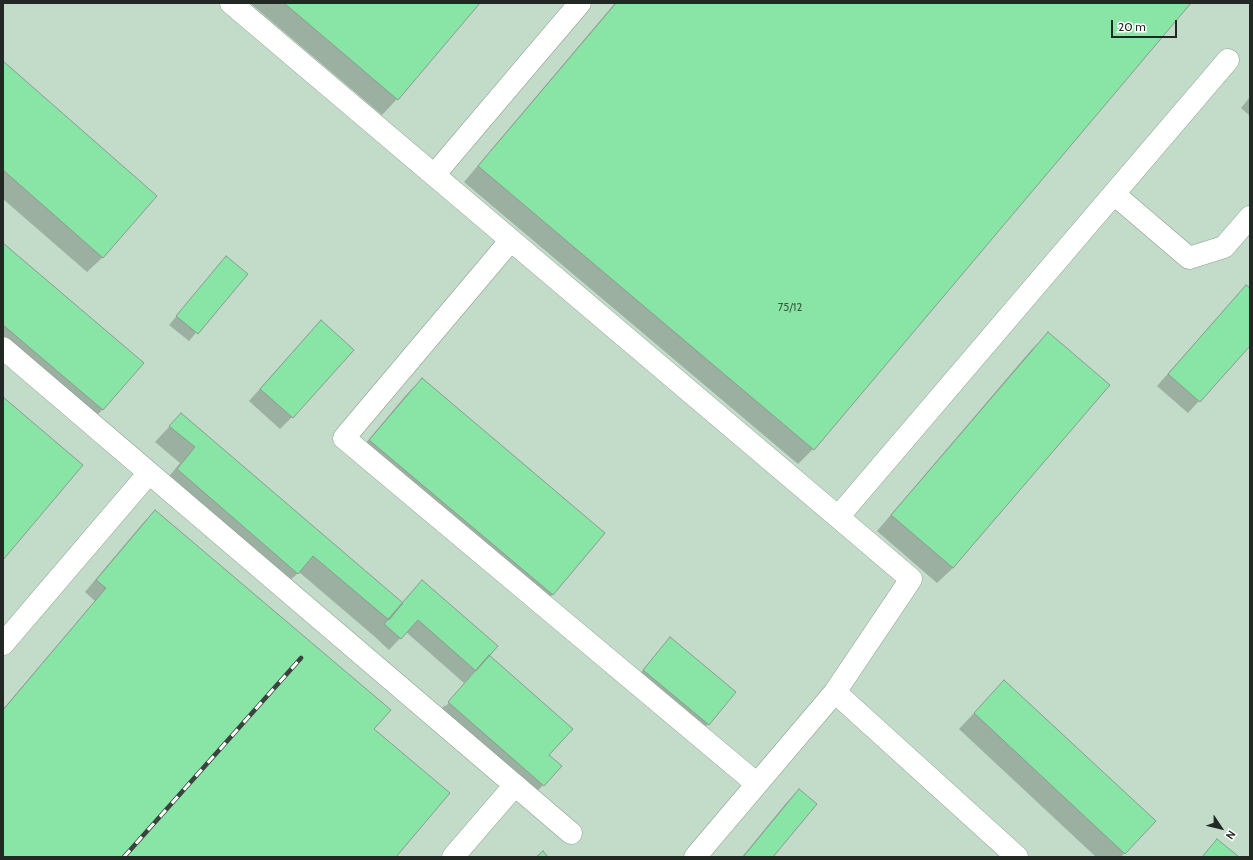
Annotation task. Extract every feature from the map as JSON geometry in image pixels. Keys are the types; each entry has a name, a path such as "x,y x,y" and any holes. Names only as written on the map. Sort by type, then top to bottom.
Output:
{"lane":[{"path":"231,3 911,579 834,692 695,857"},
{"path":"434,174 580,3"},
{"path":"838,516 1228,60"},
{"path":"1114,194 1189,258 1224,247 1250,217"},
{"path":"511,240 344,438 757,784"},
{"path":"3,348 571,833"},
{"path":"3,644 149,473"},
{"path":"834,692 1016,857"},
{"path":"453,857 514,785"}],"shaded area":[{"path":"3,3 1250,3 1250,857 3,857"}],"building":[{"path":"284,3 480,3 398,100"},
{"path":"616,3 1191,3 814,450 478,166"},
{"path":"3,61 157,196 103,258 3,170"},
{"path":"3,243 144,363 103,410 3,325"},
{"path":"226,256 248,274 198,334 176,316"},
{"path":"1246,285 1250,288 1250,346 1200,402 1168,374"},
{"path":"321,320 354,350 293,418 260,389"},
{"path":"1048,332 1110,385 953,568 891,515"},
{"path":"422,378 605,533 553,595 369,440"},
{"path":"3,397 83,465 3,560"},
{"path":"181,413 403,603 389,620 313,556 298,574 177,469 195,447 169,426"},
{"path":"155,510 391,710 374,729 450,793 396,857 3,857 3,710 106,588 96,580"},
{"path":"422,580 498,646 476,671 418,620 401,639 384,624"},
{"path":"670,637 736,692 709,725 643,670"},
{"path":"489,655 573,729 549,755 562,766 544,786 448,702"},
{"path":"1004,680 1156,821 1125,854 974,713"},
{"path":"799,789 817,804 773,857 743,857"},
{"path":"1217,839 1239,857 1202,857"},
{"path":"543,851 548,857 536,857"}],"railway":[{"path":"124,857 301,658"}]}
